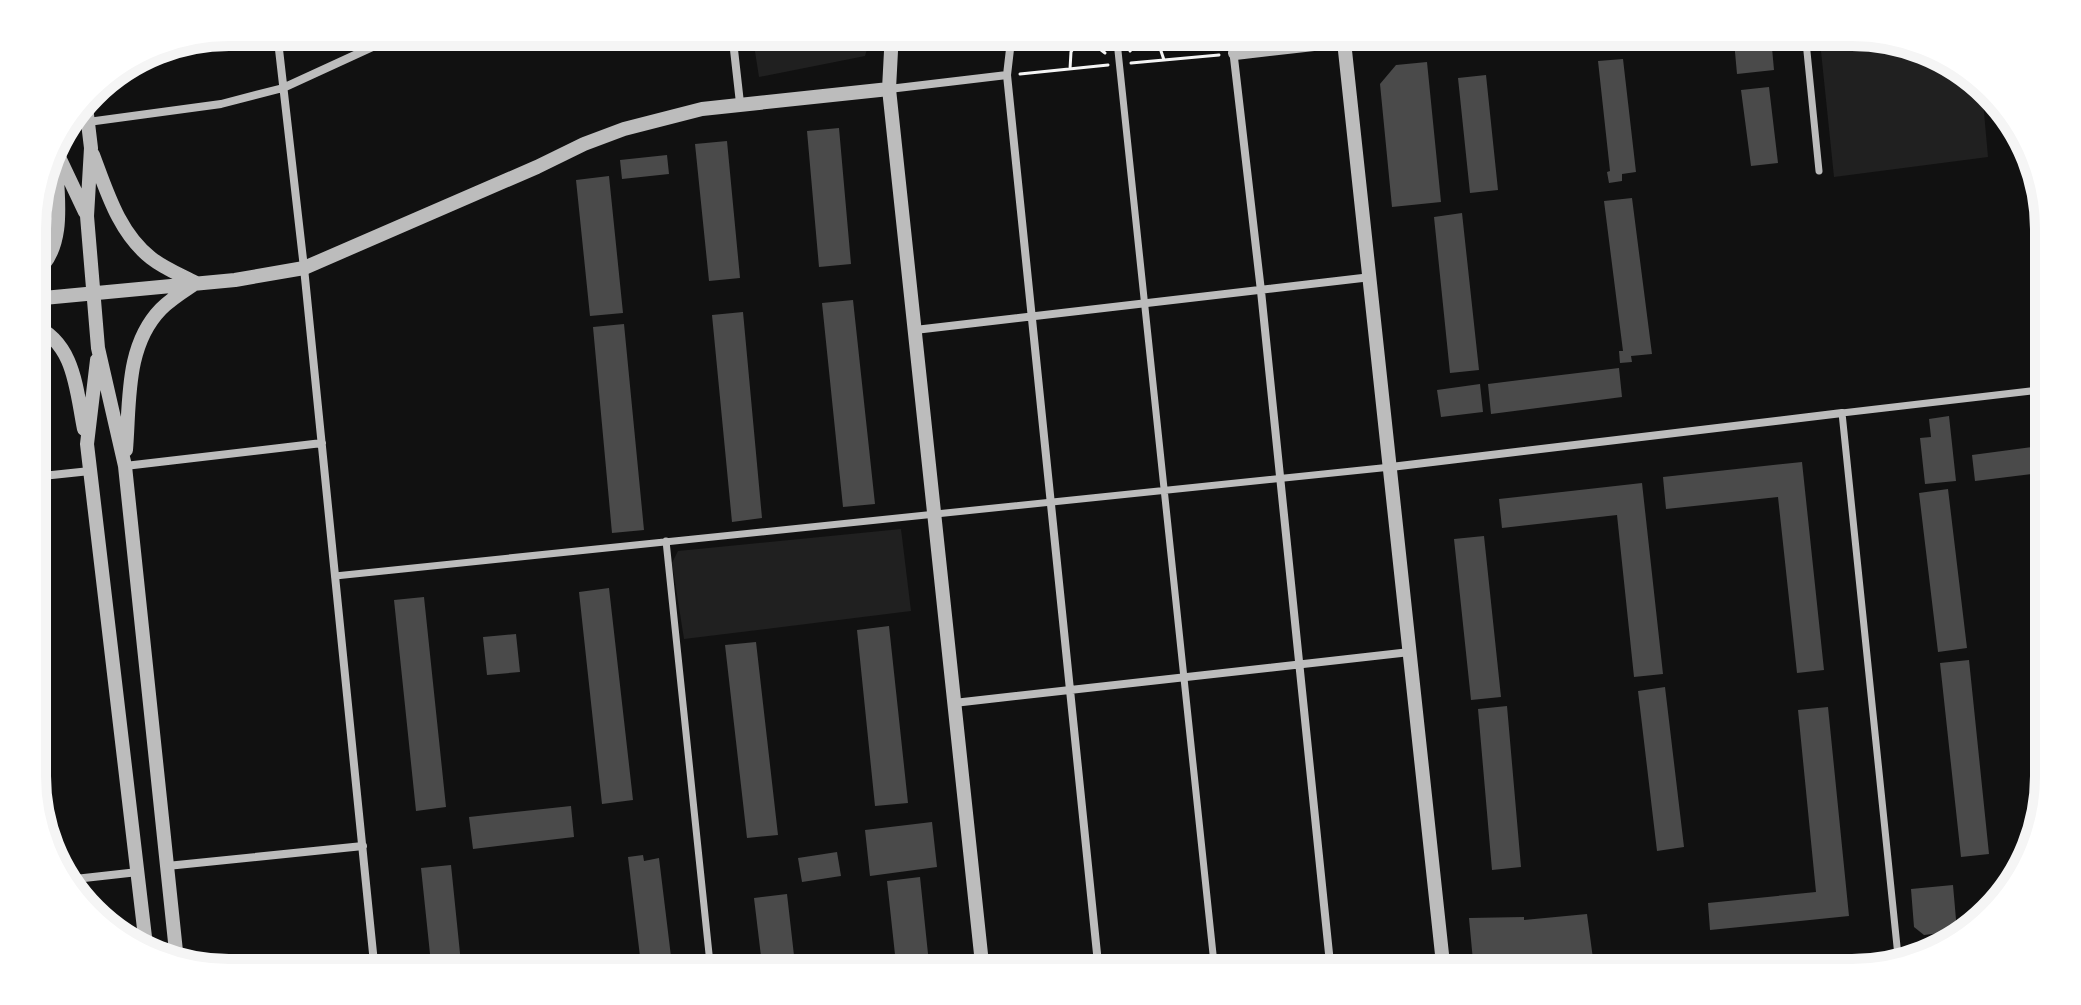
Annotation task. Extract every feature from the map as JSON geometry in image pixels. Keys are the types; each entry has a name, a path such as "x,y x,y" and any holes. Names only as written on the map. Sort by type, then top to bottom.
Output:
{"street":[{"path":"278,46 374,959"},
{"path":"88,122 221,104 283,88 374,46"},
{"path":"734,46 740,103"},
{"path":"891,46 889,89 981,959"},
{"path":"1010,46 1007,75 1098,959"},
{"path":"1117,46 1214,959"},
{"path":"1234,46 1330,959"},
{"path":"1235,53 1280,46"},
{"path":"1345,46 1443,959"},
{"path":"1806,46 1819,171"},
{"path":"46,297 235,280 304,268 584,144 662,119 740,103 1007,75"},
{"path":"87,113 91,148 87,216 98,348 125,466 176,951"},
{"path":"91,148 117,216 135,242 151,258 196,283"},
{"path":"60,158 87,216"},
{"path":"46,260 57,232 55,173"},
{"path":"915,330 1371,277"},
{"path":"125,466 135,354 151,320 163,307 196,283"},
{"path":"46,330 69,357 87,444 145,939"},
{"path":"87,444 98,348"},
{"path":"335,576 1391,467 2035,391"},
{"path":"1842,413 1897,953"},
{"path":"125,466 322,443"},
{"path":"46,476 90,471"},
{"path":"666,541 710,959"},
{"path":"954,703 1410,652"},
{"path":"167,866 363,846"},
{"path":"78,879 138,872"}],"path":[{"path":"1070,69 1075,46"},
{"path":"1159,46 1164,60"}],"shaded area":[{"path":"754,46 868,46 865,56 759,77"},
{"path":"1820,46 1864,46 1911,56 1944,70 1983,100 1988,157 1834,177"},
{"path":"901,529 911,611 684,639 672,563 678,551"}],"building":[{"path":"1734,46 1772,46 1774,70 1737,74"},
{"path":"1623,59 1636,172 1622,174 1622,181 1609,183 1598,61"},
{"path":"1427,62 1441,202 1392,207 1380,84 1396,65"},
{"path":"1486,75 1498,190 1470,193 1458,78"},
{"path":"1769,87 1778,163 1751,166 1741,90"},
{"path":"839,128 851,264 819,267 807,131"},
{"path":"727,141 740,278 709,281 695,144"},
{"path":"667,155 669,174 622,179 620,160"},
{"path":"609,176 623,313 590,316 576,180"},
{"path":"1632,198 1652,354 1631,356 1632,362 1620,363 1619,351 1623,351 1604,201"},
{"path":"1462,213 1479,370 1450,373 1434,217"},
{"path":"853,300 875,504 843,507 822,303"},
{"path":"743,312 762,518 732,522 712,315"},
{"path":"624,324 644,530 612,533 593,327"},
{"path":"1619,368 1622,397 1491,414 1488,384"},
{"path":"1480,384 1483,412 1441,417 1437,390"},
{"path":"1949,416 1956,481 1925,484 1920,438 1931,437 1929,419"},
{"path":"2035,447 2035,474 1975,481 1972,455"},
{"path":"1802,462 1824,670 1797,673 1778,497 1666,509 1663,477"},
{"path":"1642,483 1663,674 1634,677 1617,515 1502,528 1499,499"},
{"path":"1948,489 1967,648 1938,652 1919,493"},
{"path":"1484,536 1501,697 1471,700 1454,539"},
{"path":"609,588 633,800 602,804 579,592"},
{"path":"424,597 446,807 416,811 394,600"},
{"path":"889,626 908,803 875,806 857,630"},
{"path":"516,634 520,672 487,675 483,637"},
{"path":"756,642 778,835 747,838 725,645"},
{"path":"1969,660 1989,854 1961,857 1940,663"},
{"path":"1665,687 1684,847 1657,851 1638,691"},
{"path":"1507,706 1521,867 1492,870 1478,709"},
{"path":"1828,707 1849,916 1710,930 1708,903 1816,892 1798,710"},
{"path":"571,806 574,837 473,849 469,817"},
{"path":"932,822 937,867 870,876 865,830"},
{"path":"837,852 841,876 802,882 798,858"},
{"path":"643,855 644,861 659,858 671,959 640,959 628,857"},
{"path":"451,865 461,959 431,959 421,868"},
{"path":"920,877 929,959 895,959 887,881"},
{"path":"1953,885 1957,926 1948,932 1924,935 1914,927 1911,889"},
{"path":"787,894 794,959 761,959 754,898"},
{"path":"1587,914 1593,959 1473,959 1469,918 1524,917 1524,920"}]}
